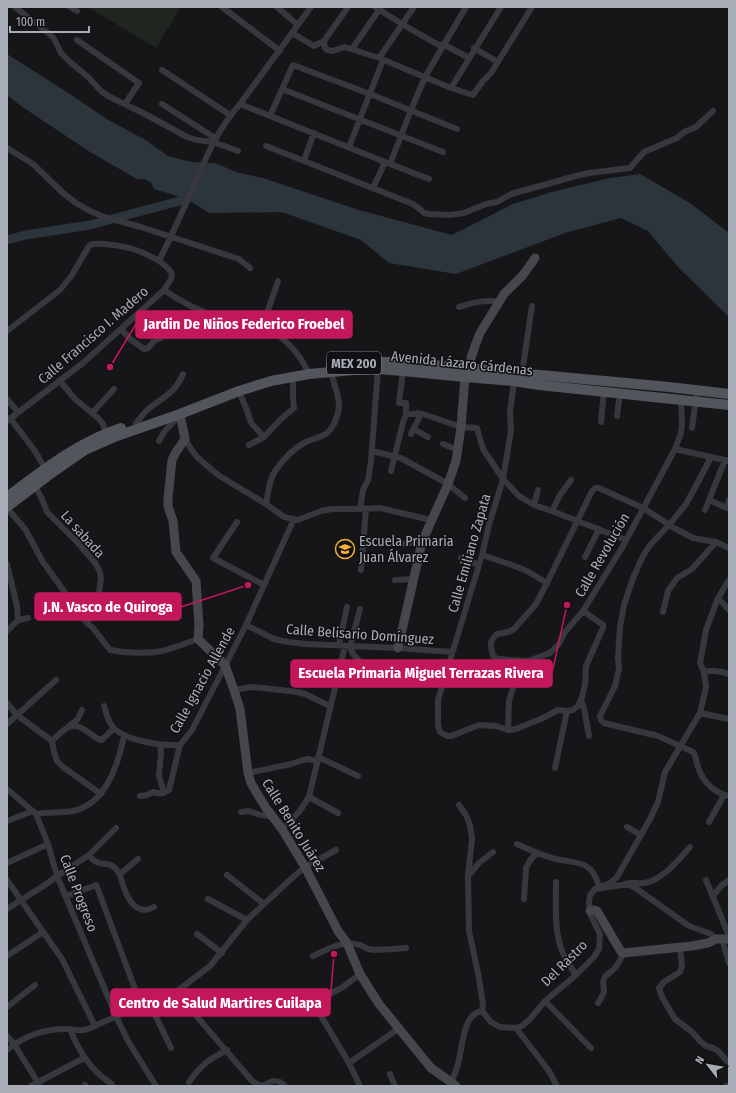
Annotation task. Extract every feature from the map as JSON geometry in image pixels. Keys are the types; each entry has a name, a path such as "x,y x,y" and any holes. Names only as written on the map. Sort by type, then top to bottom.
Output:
{"main road":[{"name":"Avenida Lázaro Cárdenas","path":"7,507 31,484 47,472 90,440 106,433 265,377 308,371 348,363 402,362 539,385 604,386 729,394"},
{"name":"Avenida Lázaro Cárdenas","path":"47,472 85,450 117,436 239,391 293,377 308,371 331,372 378,369 468,373 522,373 604,386 620,393 729,405"},
{"name":"Avenida Lázaro Cárdenas","path":"7,497 31,484"}],"street":[{"path":"70,7 77,11"},
{"path":"222,7 280,51"},
{"path":"277,7 298,25"},
{"path":"7,331 60,290 72,275 89,246 92,244 132,248 159,261 214,140 230,115 280,51 311,7"},
{"path":"292,33 314,46 324,41 348,7"},
{"path":"349,147 370,94 381,59 414,7"},
{"path":"373,188 401,137 425,77 465,7"},
{"path":"451,88 474,48 501,7"},
{"path":"324,41 325,48 327,50 332,51 345,47 352,49 381,59 451,88 473,95 491,73 532,7"},
{"path":"18,8 53,38 60,53 102,91 187,138 197,140 214,140"},
{"path":"352,49 378,8 402,24 469,58"},
{"path":"77,40 139,83 126,104"},
{"path":"474,48 498,62"},
{"path":"270,116 293,65 457,129"},
{"path":"162,70 230,115"},
{"path":"282,89 401,137 443,152"},
{"path":"162,104 214,140 238,151"},
{"path":"240,104 429,179"},
{"path":"266,146 413,204 424,213 450,215 497,202 511,194 576,176 630,168 644,152 677,138 684,132 696,128 713,111"},
{"path":"304,160 314,133"},
{"path":"7,148 33,164 63,193 88,210 104,217 141,227 239,259 250,268"},
{"path":"398,648 422,542 448,484 456,461 468,373 475,346 480,333 504,294 523,276 535,258"},
{"name":"Calle Francisco I. Madero","path":"9,420 83,363 164,290 172,274 170,269 159,261"},
{"path":"263,325 278,281"},
{"path":"164,290 181,301 215,316 263,325 286,342 308,371"},
{"path":"459,306 485,300 499,302"},
{"path":"522,373 532,306"},
{"path":"120,329 130,340 144,349 146,349 154,340 161,338"},
{"path":"361,570 363,490 368,480 372,451 378,369"},
{"path":"391,471 406,414 406,403 400,402 403,370"},
{"path":"266,504 272,478 275,472 297,448 305,442 327,433 335,422 339,404 331,372"},
{"path":"136,423 146,411 165,398 173,390 183,374"},
{"path":"249,446 264,436 294,408 293,377"},
{"path":"60,381 75,399 103,424 106,433"},
{"name":"Calle Emiliano Zapata","path":"508,730 496,726 479,725 451,736 446,736 439,730 438,700 482,555 489,525 503,479 511,431 510,412 514,381"},
{"path":"601,422 604,386"},
{"path":"92,413 114,389"},
{"path":"239,391 252,424 264,436"},
{"path":"692,428 697,391"},
{"path":"617,416 620,393"},
{"path":"7,399 18,412"},
{"name":"Calle Revolución","path":"547,583 536,604 520,623 514,629 497,634 494,637 491,642 491,649 493,656 497,659 528,661 550,653 559,644 565,632 583,611 626,540 675,448 681,433 682,423 680,400"},
{"path":"406,414 418,413 429,415 438,420 461,427 478,429 483,449 503,479 519,496 534,505 626,540"},
{"path":"418,413 419,418 413,431 428,437"},
{"path":"180,414 185,439 198,458 218,475 266,504 284,517 298,520 321,511 332,509 380,508 431,520"},
{"path":"159,441 164,432 180,414"},
{"path":"9,420 35,451 47,472"},
{"path":"7,507 26,529 43,562 87,623 93,628 110,650 120,652 161,651 198,639 199,625 196,582 176,552 173,521 168,506 172,460 185,439"},
{"path":"443,444 458,450"},
{"path":"675,448 727,461 705,510"},
{"path":"372,451 402,458 448,484 465,498"},
{"path":"709,822 727,796 715,791 705,782 698,768 693,752 658,736 604,723 600,716 615,686 619,669 618,657 620,627 624,605 633,578 650,544 670,524 686,504 711,457"},
{"path":"552,511 560,494 571,480"},
{"name":"La sabada","path":"31,484 42,499 47,512 92,558 100,572 101,578 98,600 87,623"},
{"path":"482,555 527,571 547,583 592,491 595,488 599,488 643,508 693,538 716,542 729,548"},
{"path":"534,505 538,490"},
{"path":"709,500 727,508 729,500"},
{"name":"Calle Ignacio Allende","path":"166,791 180,745 192,730 224,665 246,625 294,519"},
{"path":"237,522 213,558 264,585"},
{"path":"585,557 599,529"},
{"path":"401,544 422,542"},
{"path":"663,612 668,591 677,578 692,569 716,542"},
{"path":"392,556 402,558 418,558"},
{"path":"461,558 479,565"},
{"path":"7,564 17,606 18,620"},
{"path":"394,580 414,579"},
{"path":"600,888 610,883 617,877 641,835 658,802 665,772 700,713 706,687 704,672 700,663 706,630 718,598 729,580"},
{"path":"718,598 729,610"},
{"path":"347,607 345,646 370,672"},
{"path":"282,829 299,812 309,797 345,646 360,609"},
{"path":"528,661 516,678 509,701 508,730 516,729 558,710 570,711 578,706 585,685 586,666 603,628 603,625 583,611"},
{"path":"7,631 18,620 28,618"},
{"name":"Calle Belisario Domínguez","path":"246,625 274,639 288,642 452,652"},
{"name":"Calle Benito Juárez","path":"198,639 224,665 234,690 240,709 248,773 251,783 266,808 282,829 305,867 338,931 347,943 360,974 379,1004 431,1068 454,1084"},
{"path":"704,672 710,671 729,674"},
{"path":"7,724 56,680"},
{"path":"234,690 251,687 297,692 305,694 330,706"},
{"path":"581,700 589,736"},
{"path":"7,703 17,714 52,741 57,761 63,767 101,794"},
{"path":"104,706 111,725 124,736 160,745 180,745"},
{"path":"52,741 76,720 82,710"},
{"path":"555,768 570,711"},
{"path":"700,713 729,719"},
{"path":"68,726 76,725 86,730 99,740 102,740 114,728"},
{"path":"7,821 34,813 73,811 85,807 101,794 109,781 120,753 124,736"},
{"path":"140,796 153,792 159,794 166,791 159,776 161,752 160,745"},
{"path":"248,773 291,764 302,760 317,759 335,764 358,776"},
{"name":"Calle Progreso","path":"7,789 34,813 48,844 57,876 116,1016 128,1041 156,1086"},
{"path":"309,797 338,813"},
{"path":"459,805 466,815 470,825 472,839 468,876 469,931 479,978 483,1005 482,1011 490,1022 500,1027 516,1028 549,1071 557,1086"},
{"path":"241,812 249,811 260,815 272,816"},
{"path":"627,827 641,835"},
{"path":"7,909 89,855 116,828"},
{"path":"7,862 48,844"},
{"path":"517,844 537,853 556,859 579,863 590,869 597,877 600,888"},
{"path":"622,885 631,882 644,883 659,878 690,847"},
{"path":"7,1050 14,1044 53,1029 83,1031 149,1002 176,992 210,966 222,953 247,920 292,878 305,867 336,850"},
{"path":"468,876 479,863 493,852"},
{"path":"524,899 526,868 531,859 537,853"},
{"path":"89,855 93,861 99,864 110,864 115,868 120,874 128,897 136,906 144,910 154,907"},
{"path":"120,874 138,859"},
{"path":"227,875 264,904"},
{"path":"7,880 62,959 95,1026"},
{"path":"706,880 713,896 729,962"},
{"path":"713,896 721,886 729,880"},
{"path":"556,882 557,933 562,951 576,975"},
{"path":"66,896 96,885 142,1005"},
{"path":"629,885 689,926 724,938 708,943 680,947 623,952 620,950 597,912 594,910 590,911 590,895 595,889 629,885"},
{"path":"208,898 247,920"},
{"name":"Del Rastro","path":"516,1028 522,1026 530,1019 545,1001 576,975 594,957 599,949 600,934 590,911"},
{"path":"7,956 43,932"},
{"path":"197,934 222,953"},
{"path":"313,956 334,946 347,943 361,945 368,949 375,950 406,948"},
{"path":"680,947 682,967 680,972 664,982 659,988 662,997 675,1019 692,1032 700,1042 713,1048 729,1062"},
{"path":"598,1003 604,990 603,980 605,976 617,966 623,952"},
{"path":"360,974 343,987 315,1003 315,1006 349,1062 360,1086"},
{"path":"7,1007 35,985"},
{"path":"176,992 252,1081 263,1086 275,1079 282,1082 285,1086"},
{"path":"545,1001 591,1048"},
{"path":"149,1002 171,1048"},
{"path":"454,1084 466,1029 470,1019 477,1012 482,1011"},
{"path":"70,1029 84,1058 101,1076 111,1082 113,1086"},
{"path":"349,1062 398,1029"},
{"path":"7,1036 14,1044 39,1084"},
{"path":"189,1082 198,1069 209,1060 227,1050"},
{"path":"31,1086 39,1084 84,1058"},
{"path":"390,1074 395,1086"}],"shaded area":[{"path":"92,7 180,8 156,48 91,9"},
{"path":"7,54 108,120 144,139 168,156 191,162 215,163 236,172 263,178 359,210 452,235 513,204 552,192 610,178 640,174 690,203 729,233 729,317 678,267 648,231 621,218 565,233 456,274 389,263 361,240 282,212 209,213 187,199 154,189 151,182 144,179 137,179 90,152 7,95"}],"waterway":[{"path":"7,240 25,235 90,225 187,199"}],"place":[{"name":"Jardin De Niños Federico Froebel","path":"110,367"},
{"name":"Escuela Primaria Juan Álvarez","path":"345,549"},
{"name":"J.N. Vasco de Quiroga","path":"248,585"},
{"name":"Escuela Primaria Miguel Terrazas Rivera","path":"567,605"},
{"name":"Centro de Salud Martires Cuilapa","path":"334,954"}]}
